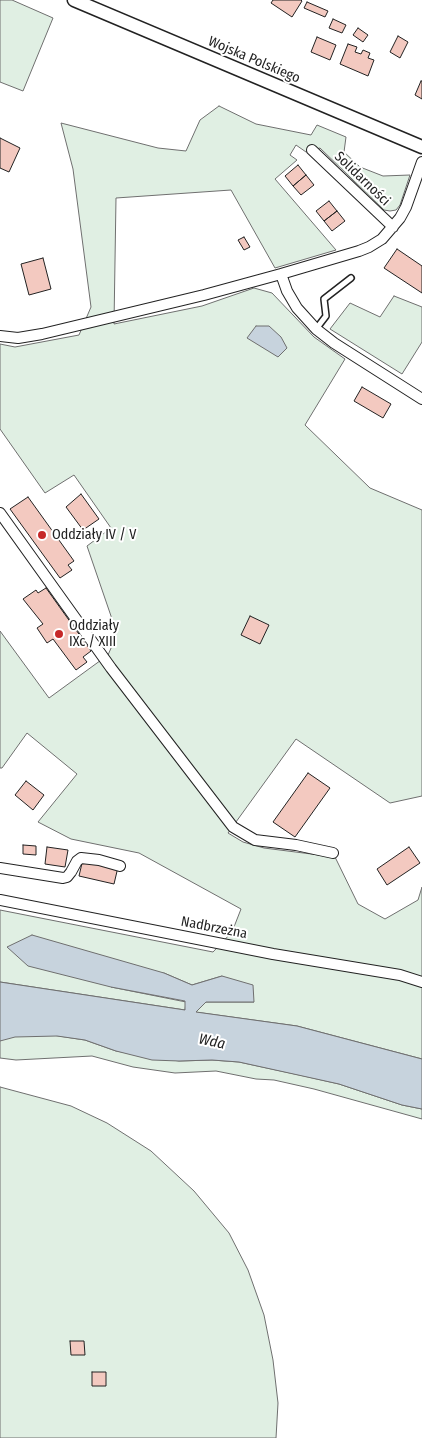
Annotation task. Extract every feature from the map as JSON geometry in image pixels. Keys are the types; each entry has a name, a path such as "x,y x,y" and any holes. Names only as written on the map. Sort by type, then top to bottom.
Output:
{"street":[{"name":"Wojska Polskiego","path":"74,0 422,147"},
{"name":"Solidarności","path":"312,150 393,227"},
{"path":"0,336 18,338 42,334 204,295 369,247 393,227 406,206 422,162"},
{"path":"281,274 287,291 297,308 316,329 334,343 422,399"},
{"path":"0,513 110,668 232,827 255,840 296,845 333,853"},
{"path":"0,868 63,878 72,872 77,861 81,858 99,860 120,866"},
{"name":"Nadbrzeżna","path":"0,900 273,954 400,975 422,982"}],"lane":[{"path":"316,329 326,316 324,299 351,278"}],"green space":[{"path":"0,0 12,0 53,18 23,91 0,82"},
{"path":"219,106 256,124 311,135 317,125 346,137 344,152 360,167 383,176 410,175 400,205 396,210 384,210 320,148 306,152 296,145 290,155 297,160 275,179 336,250 275,268 231,190 116,198 114,324 202,306 254,288 272,293 314,337 345,359 305,425 370,488 422,510 422,796 390,803 296,739 228,833 243,842 264,848 335,857 358,904 385,919 418,900 422,887 422,1059 297,1026 195,1012 206,1002 254,1002 222,976 192,985 164,973 111,987 186,1002 185,1010 0,982 0,910 213,952 232,932 241,909 139,853 71,839 38,822 77,774 27,733 2,768 0,768 0,631 49,698 108,655 115,639 111,616 87,546 111,528 74,475 45,493 0,429 0,344 15,347 79,335 91,307 73,169 61,123 158,148 186,151 200,120"},
{"path":"394,296 422,307 422,342 402,374 330,329 350,303 380,317"},
{"path":"0,1027 85,1040 116,1051 179,1061 212,1060 239,1062 304,1076 339,1084 402,1105 422,1109 422,1119 314,1089 274,1080 256,1079 216,1071 175,1073 133,1067 92,1056 16,1060 0,1058"},
{"path":"0,1087 71,1106 107,1123 151,1151 194,1191 229,1233 248,1270 264,1315 273,1360 278,1403 276,1438 0,1438"}],"water":[{"path":"256,326 269,326 281,337 287,348 278,357 247,338"},
{"name":"Wda","path":"32,935 164,973 192,985 222,976 253,985 254,1002 206,1002 196,1012 297,1026 422,1059 422,1109 402,1105 339,1084 239,1062 152,1060 116,1051 85,1040 57,1036 15,1037 0,1041 0,982 185,1010 185,1001 111,987 28,966 7,947"}],"building":[{"path":"273,0 302,1 292,17 271,3"},
{"path":"307,2 328,11 325,17 304,8"},
{"path":"333,19 346,25 342,33 329,28"},
{"path":"358,28 368,35 363,42 353,35"},
{"path":"398,36 408,42 400,58 390,52"},
{"path":"317,37 336,45 330,60 311,52"},
{"path":"348,44 357,47 355,52 361,54 363,50 370,53 368,58 374,60 368,76 340,64"},
{"path":"422,81 422,99 415,95"},
{"path":"0,138 20,148 9,172 0,168"},
{"path":"298,165 306,175 293,186 285,176"},
{"path":"306,175 314,185 301,195 293,186"},
{"path":"329,201 337,211 324,221 316,211"},
{"path":"337,211 345,221 332,231 324,221"},
{"path":"244,237 250,247 244,250 238,240"},
{"path":"397,249 422,266 422,293 384,268"},
{"path":"43,258 51,289 29,295 21,264"},
{"path":"362,387 391,404 383,418 354,401"},
{"path":"81,494 99,519 83,530 66,507"},
{"name":"Oddziały IV / V","path":"28,497 74,561 68,565 72,570 60,578 10,509"},
{"name":"Oddziały IXc / XIII","path":"46,588 91,651 83,657 87,662 76,670 53,639 47,643 37,628 43,624 23,599 36,590 38,593"},
{"path":"250,616 269,625 260,644 241,635"},
{"path":"308,773 330,788 295,837 273,822"},
{"path":"26,781 44,795 33,810 15,795"},
{"path":"23,845 36,846 36,855 23,854"},
{"path":"47,847 68,850 65,867 45,864"},
{"path":"409,847 420,863 387,885 377,869"},
{"path":"83,859 118,867 114,884 79,876"},
{"path":"70,1341 84,1341 85,1355 71,1355"},
{"path":"92,1372 106,1372 106,1386 92,1386"}],"place":[{"name":"Oddziały IV / V","path":"42,535"},
{"name":"Oddziały IXc / XIII","path":"59,634"}]}
